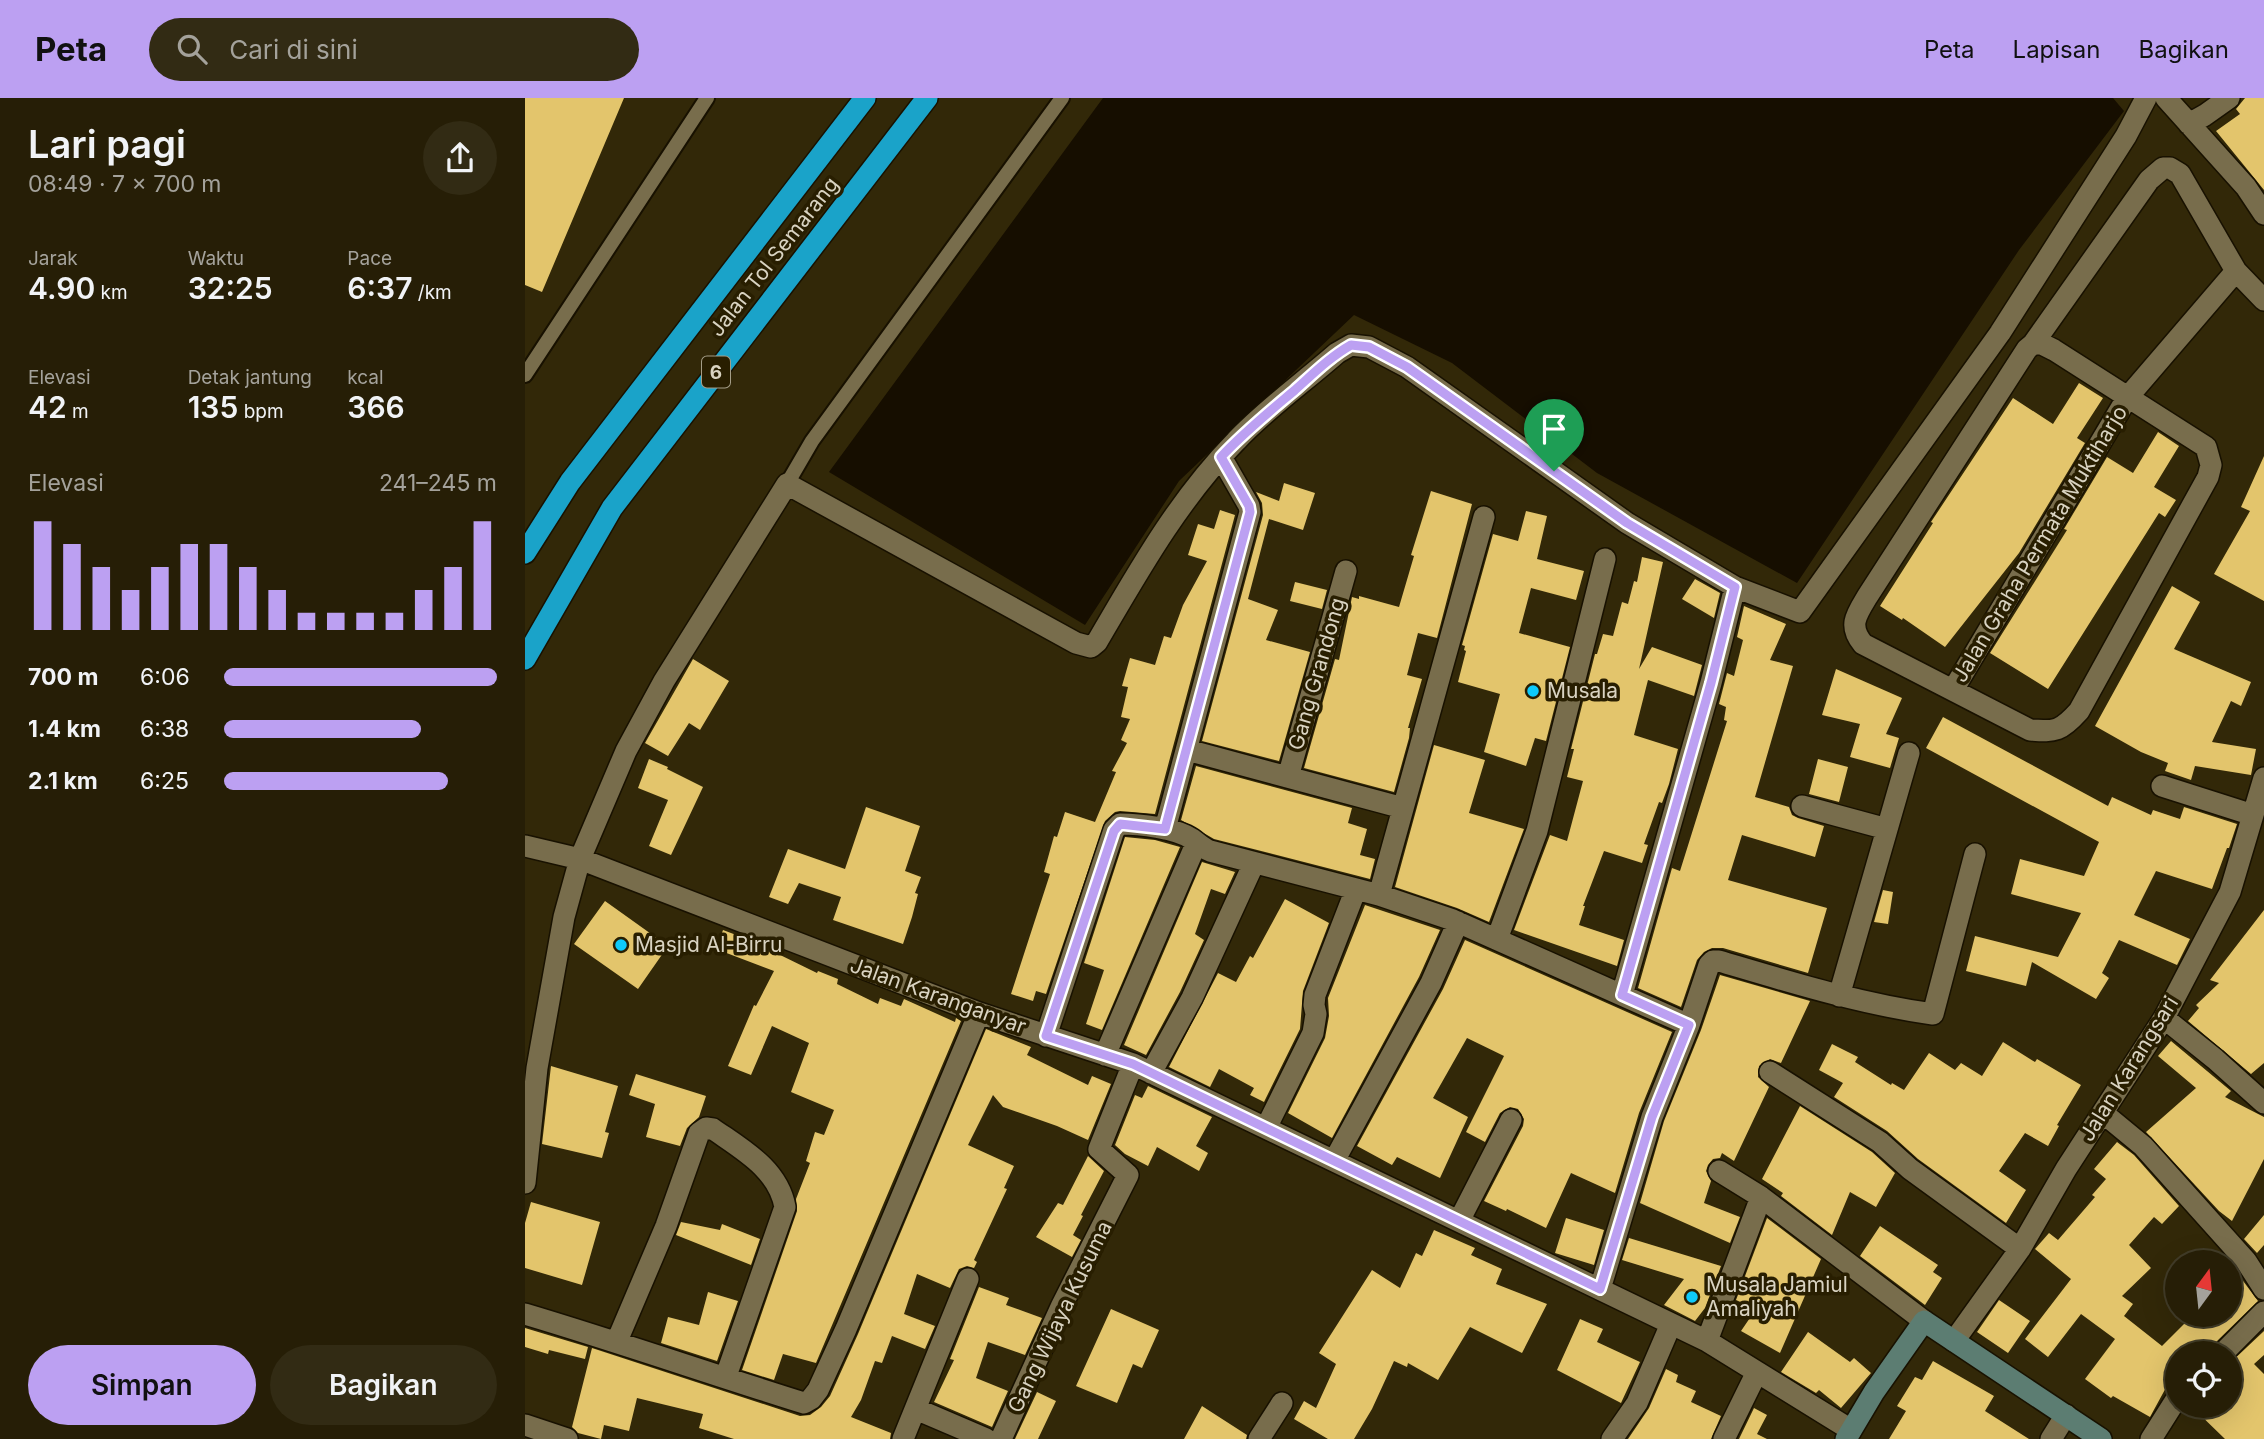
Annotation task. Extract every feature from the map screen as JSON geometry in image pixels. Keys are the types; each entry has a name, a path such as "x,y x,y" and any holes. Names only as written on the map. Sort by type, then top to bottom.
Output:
{"highway":[{"name":"Jalan Tol Semarang","path":"525,553 570,482 865,98"},
{"name":"Jalan Tol Semarang","path":"525,659 612,508 927,98"}],"street":[{"path":"2166,98 2246,187 2264,214"},
{"path":"2189,124 2229,98"},
{"path":"525,1183 537,1068 573,857 664,681 787,484 1076,643 1091,646 1097,642 1150,551 1176,513 1237,439 1337,353 1351,345 1369,347 1407,367 1627,523 1735,587 1800,612 2000,333 2142,106"},
{"path":"2033,344 2149,180 2163,168 2170,168 2180,174 2235,271 2264,300"},
{"name":"Jalan Graha Permata Muktiharjo","path":"1953,690 2127,397 2235,271"},
{"name":"Jalan Graha Permata Muktiharjo","path":"2033,344 2042,344 2127,397 2206,447 2211,465 2208,477 2079,711 2063,728 2049,732 2030,730 1863,644 1854,634 1858,612 2027,349 2033,344"},
{"path":"1165,829 1251,510 1221,457"},
{"path":"1379,895 1484,517"},
{"path":"1497,939 1537,831 1605,559"},
{"name":"Gang Grandong","path":"1288,777 1346,571"},
{"path":"1622,995 1700,723 1735,587"},
{"path":"1187,750 1403,808"},
{"path":"1839,996 1909,753"},
{"name":"Jalan Karangsari","path":"1954,1341 2020,1249 2066,1169 2164,1018 2230,892 2255,833 2264,778"},
{"path":"2162,786 2255,833"},
{"path":"1802,806 1887,829"},
{"path":"1046,1036 1114,831 1120,824 1165,829 1190,838 1202,848 1379,895 1458,922 1689,1025"},
{"path":"1105,1055 1196,844"},
{"name":"Jalan Karanganyar","path":"530,847 573,857 979,1013 1142,1068 1707,1341 1848,1434"},
{"path":"1600,1289 1652,1117 1689,1025 1709,965 1713,961 1719,961 1839,996 1895,1009 1933,1014 1975,854"},
{"path":"1142,1068 1192,998 1254,863"},
{"path":"1266,1128 1313,1033 1315,995 1356,889"},
{"path":"1335,1161 1431,983 1458,922"},
{"path":"525,1314 804,1402 811,1399 818,1390 979,1013"},
{"path":"2164,1018 2264,1103"},
{"name":"Gang Wijaya Kusuma","path":"1001,1439 1061,1307 1128,1175 1098,1149 1142,1068"},
{"path":"1770,1072 1880,1142 1910,1169 2020,1249"},
{"path":"2103,1113 2143,1146 2246,1261 2264,1289"},
{"path":"1459,1221 1511,1120"},
{"path":"617,1341 666,1226 699,1133 706,1128 713,1129 765,1167 779,1185 785,1207 726,1376"},
{"path":"1719,1171 1761,1197 1924,1321 2101,1439"},
{"path":"1707,1341 1761,1197"},
{"path":"903,1439 968,1279"},
{"path":"2235,1341 2264,1312"},
{"path":"1848,1434 1924,1321"},
{"path":"1612,1439 1637,1404 1671,1324"},
{"path":"1724,1439 1757,1372"},
{"path":"1259,1439 1282,1403"},
{"path":"916,1409 986,1439"},
{"path":"2051,1439 2066,1415"},
{"path":"2151,1439 2165,1417"},
{"path":"525,1424 566,1439"}],"lane":[{"path":"526,374 707,98"},
{"path":"787,484 812,441 1062,98"}],"shaded area":[{"path":"1103,98 2113,98 2124,111 2019,250 1797,583 1597,473 1452,363 1354,315 1179,481 1085,625 829,472"}],"building":[{"path":"525,98 624,98 542,292 525,285"},
{"path":"2245,98 2264,98 2264,190 2216,131 2240,114 2236,109"},
{"path":"2079,383 2103,398 2077,438 2085,443 2019,553 1945,647 1903,618 1902,620 1880,606 1933,523 1931,522 2013,398 2053,424"},
{"path":"2158,432 2179,446 2154,487 2176,500 2165,517 2159,513 2048,689 1990,653 2067,530 2064,529 2107,457 2133,473"},
{"path":"2264,456 2264,601 2214,574 2250,511 2241,507"},
{"path":"1284,483 1315,493 1303,530 1269,519 1248,599 1278,610 1266,640 1310,652 1279,761 1202,741 1263,515 1262,503 1256,492 1279,501"},
{"path":"1431,491 1472,504 1437,638 1418,633 1407,675 1422,679 1394,792 1304,768 1335,659 1339,660 1352,597 1359,599 1359,596 1399,607 1414,556 1411,555"},
{"path":"1220,510 1235,515 1155,814 1120,811 1105,821 1046,994 1036,991 1033,1001 1011,994 1050,874 1044,872 1054,836 1057,837 1065,812 1095,822 1116,772 1112,771 1127,743 1121,740 1130,719 1121,717 1128,687 1122,686 1130,658 1155,665 1164,636 1171,638 1183,605 1207,561 1188,555 1198,524 1214,529"},
{"path":"1526,511 1547,516 1537,559 1584,571 1576,600 1531,588 1519,633 1570,647 1546,741 1535,738 1526,766 1484,752 1500,694 1458,682 1466,651 1462,645 1493,534 1518,541"},
{"path":"1642,557 1663,562 1639,669 1652,647 1702,665 1694,696 1648,680 1634,735 1678,749 1669,784 1662,803 1659,802 1644,844 1648,845 1642,863 1604,851 1583,906 1579,925 1624,940 1617,966 1514,930 1550,835 1567,841 1583,781 1567,777 1574,749 1571,749 1595,654 1603,634 1613,636 1622,602 1628,604 1634,581 1637,582"},
{"path":"1695,579 1720,593 1714,618 1682,599"},
{"path":"1295,582 1327,590 1322,609 1290,601"},
{"path":"2172,586 2200,602 2174,649 2251,682 2241,706 2231,701 2212,742 2256,749 2251,775 2195,766 2191,780 2165,771 2168,763 2141,752 2095,726"},
{"path":"1744,606 1786,624 1770,660 1793,666 1755,797 1789,807 1792,815 1824,826 1815,857 1742,835 1728,880 1827,908 1808,973 1723,948 1712,948 1697,960 1681,1007 1638,988 1672,868 1680,871 1727,721 1724,720 1726,707 1719,704 1727,673 1734,676 1743,640 1737,637"},
{"path":"693,659 729,681 700,730 689,723 668,756 645,743"},
{"path":"1836,669 1902,698 1886,734 1899,738 1890,768 1850,757 1860,724 1822,715"},
{"path":"1943,717 2108,806 2112,797 2151,815 2153,810 2180,819 2184,807 2237,824 2212,889 2156,871 2134,915 2190,939 2177,965 2119,940 2102,973 2109,978 2096,999 2032,962 2026,986 1966,971 1975,936 2058,957 2081,913 2011,894 2020,859 2084,876 2099,842 1926,748"},
{"path":"1434,745 1485,760 1469,813 1524,829 1489,922 1395,887"},
{"path":"649,759 703,787 671,855 649,846 668,800 638,788"},
{"path":"1818,759 1848,767 1839,802 1809,794"},
{"path":"1196,766 1352,808 1348,823 1367,829 1360,855 1375,859 1370,879 1214,839 1181,820"},
{"path":"866,807 920,826 905,871 921,877 903,944 833,920 841,897 799,883 788,904 769,897 788,849 845,869"},
{"path":"1125,837 1155,840 1180,847 1102,1030 1086,1024 1104,970 1084,963"},
{"path":"1202,862 1235,872 1225,894 1211,889 1195,934 1204,940 1146,1055 1124,1045"},
{"path":"1883,890 1893,892 1888,924 1874,922"},
{"path":"1285,899 1329,923 1303,991 1300,1029 1264,1102 1250,1095 1254,1088 1219,1069 1210,1087 1169,1067 1218,973 1236,982 1250,956 1253,958"},
{"name":"Masjid Al-Birru","path":"605,901 668,946 638,989 574,944"},
{"path":"1365,905 1440,930 1419,977 1332,1138 1288,1113 1325,1038 1329,1016 1328,998"},
{"path":"2264,910 2264,1063 2251,1074 2188,1021 2199,1008 2196,1005 2219,983 2210,980"},
{"path":"723,930 773,949 772,951 817,973 818,971 838,979 837,984 878,1004 880,998 901,1006 904,999 955,1022 956,1018 961,1021 816,1363 783,1354 774,1380 742,1370 797,1211 796,1199 810,1163 806,1161 815,1132 824,1135 834,1110 791,1092 809,1043 772,1026 751,1075 728,1066 754,1005 756,1006 774,971 716,949"},
{"path":"1465,940 1672,1032 1639,1113 1615,1193 1571,1173 1546,1228 1484,1201 1523,1126 1524,1119 1518,1109 1510,1107 1500,1113 1485,1142 1466,1132 1504,1056 1467,1038 1433,1098 1468,1117 1440,1178 1397,1157 1392,1165 1357,1146 1443,989"},
{"path":"1720,975 1810,1001 1781,1063 1770,1059 1759,1066 1758,1077 1769,1087 1734,1161 1722,1153 1720,1158 1713,1159 1706,1171 1711,1181 1704,1203 1740,1217 1730,1243 1640,1203 1664,1121"},
{"path":"986,1029 1031,1047 1027,1055 1088,1085 1092,1076 1111,1084 1088,1140 1003,1107 993,1095 968,1145 1014,1166 1004,1188 1007,1189 974,1260 977,1262 974,1268 967,1266 959,1269 950,1288 917,1274 904,1314 935,1326 925,1349 892,1336 882,1363 875,1361 861,1400 851,1417 891,1433 890,1439 734,1439 699,1428 703,1414 637,1398 629,1431 604,1425 601,1439 578,1433 572,1427 592,1348 800,1416 810,1415 821,1407 830,1396 858,1334"},
{"path":"2171,1041 2231,1091 2225,1097 2264,1117 2264,1159 2232,1221 2219,1211 2146,1132 2196,1088 2158,1056"},
{"path":"2003,1042 2081,1085 2048,1146 2025,1133 1999,1171 2026,1190 2006,1223 1918,1159 1887,1131 1834,1097 1843,1083 1819,1070 1832,1044 1858,1057 1855,1062 1891,1085 1892,1083 1904,1090 1929,1053 1955,1070 1961,1063 1982,1076"},
{"path":"551,1066 618,1086 605,1132 609,1133 602,1158 542,1144"},
{"path":"636,1074 706,1096 699,1117 687,1128 680,1146 646,1137 655,1104 629,1095"},
{"path":"1148,1086 1212,1117 1196,1146 1208,1153 1199,1171 1157,1147 1148,1166 1125,1154 1115,1145 1135,1095 1142,1098"},
{"path":"1800,1106 1872,1152 1895,1173 1876,1207 1850,1192 1832,1235 1781,1196 1783,1193 1762,1179"},
{"path":"2117,1142 2134,1155 2179,1206 2162,1224 2154,1217 2129,1245 2151,1268 2122,1296 2133,1304 2124,1316 2162,1346 2165,1343 2165,1390 2150,1417 2113,1396 2111,1398 2085,1379 2115,1339 2081,1314 2048,1357 2025,1339 2071,1279 2035,1249 2049,1233 2058,1240 2095,1197 2092,1195 2106,1179 2094,1169"},
{"path":"1088,1156 1104,1171 1073,1235 1081,1240 1072,1257 1036,1237 1058,1203 1063,1205"},
{"path":"531,1202 600,1222 582,1285 525,1268 525,1223"},
{"path":"2264,1215 2264,1245 2257,1253 2244,1239"},
{"path":"1566,1218 1604,1230 1594,1265 1555,1253"},
{"path":"1767,1218 1821,1259 1780,1353 1741,1331 1756,1309 1736,1300"},
{"path":"681,1222 720,1230 722,1224 760,1239 751,1265 676,1235"},
{"path":"1880,1226 1938,1265 1933,1272 1942,1278 1925,1305 1860,1256"},
{"path":"1434,1230 1475,1248 1471,1255 1502,1269 1496,1284 1547,1304 1522,1353 1470,1327 1438,1380 1408,1363 1407,1367 1394,1361 1372,1409 1354,1439 1328,1439 1294,1419 1304,1401 1316,1408 1336,1364 1319,1353 1372,1270 1400,1288 1416,1253 1422,1256"},
{"path":"1629,1238 1721,1266 1705,1308 1695,1321 1664,1305 1684,1279 1622,1260"},
{"path":"2242,1279 2258,1301 2242,1317"},
{"path":"979,1287 1009,1298 1006,1305 1042,1318 1025,1355 988,1342 976,1378 1008,1391 992,1427 934,1402 954,1360 950,1359"},
{"path":"708,1292 738,1301 717,1361 661,1343 668,1317 699,1325"},
{"path":"1999,1300 2030,1321 2008,1353 1977,1332"},
{"path":"1111,1309 1159,1330 1142,1368 1133,1364 1117,1403 1076,1386"},
{"path":"1580,1319 1603,1329 1597,1342 1640,1362 1621,1403 1557,1370"},
{"path":"2181,1327 2231,1327 2217,1341 2167,1341"},
{"path":"525,1328 588,1347 585,1359 549,1350 548,1354 525,1347"},
{"path":"2264,1331 2264,1355 2254,1364 2264,1374 2264,1439 2225,1439 2203,1418 2242,1418 2242,1352"},
{"path":"1808,1332 1850,1362 1854,1358 1871,1373 1841,1408 1819,1390 1816,1393 1781,1372"},
{"path":"1933,1361 1994,1396 1985,1411 2029,1439 1889,1439 1906,1411 1897,1406 1915,1377 1922,1380"},
{"path":"1666,1369 1678,1375 1676,1382 1696,1391 1691,1402 1721,1416 1711,1439 1628,1439 1649,1408"},
{"path":"1037,1392 1056,1401 1038,1439 1015,1439"},
{"path":"1202,1406 1247,1435 1246,1439 1184,1439"},
{"path":"1754,1408 1767,1415 1757,1434 1767,1439 1739,1439"}],"place":[{"name":"Musala","path":"1533,691"},
{"name":"Masjid Al-Birru","path":"621,945"},
{"name":"Musala Jamiul Amaliyah","path":"1692,1297"}],"route":[{"path":"1351,345 1369,347 1407,367 1554,471 1627,523 1735,587 1711,683 1622,995 1689,1025 1652,1117 1600,1289 1133,1064 1046,1036 1114,831 1120,824 1165,829 1251,510 1221,457 1237,439 1337,353 1351,345"}]}
